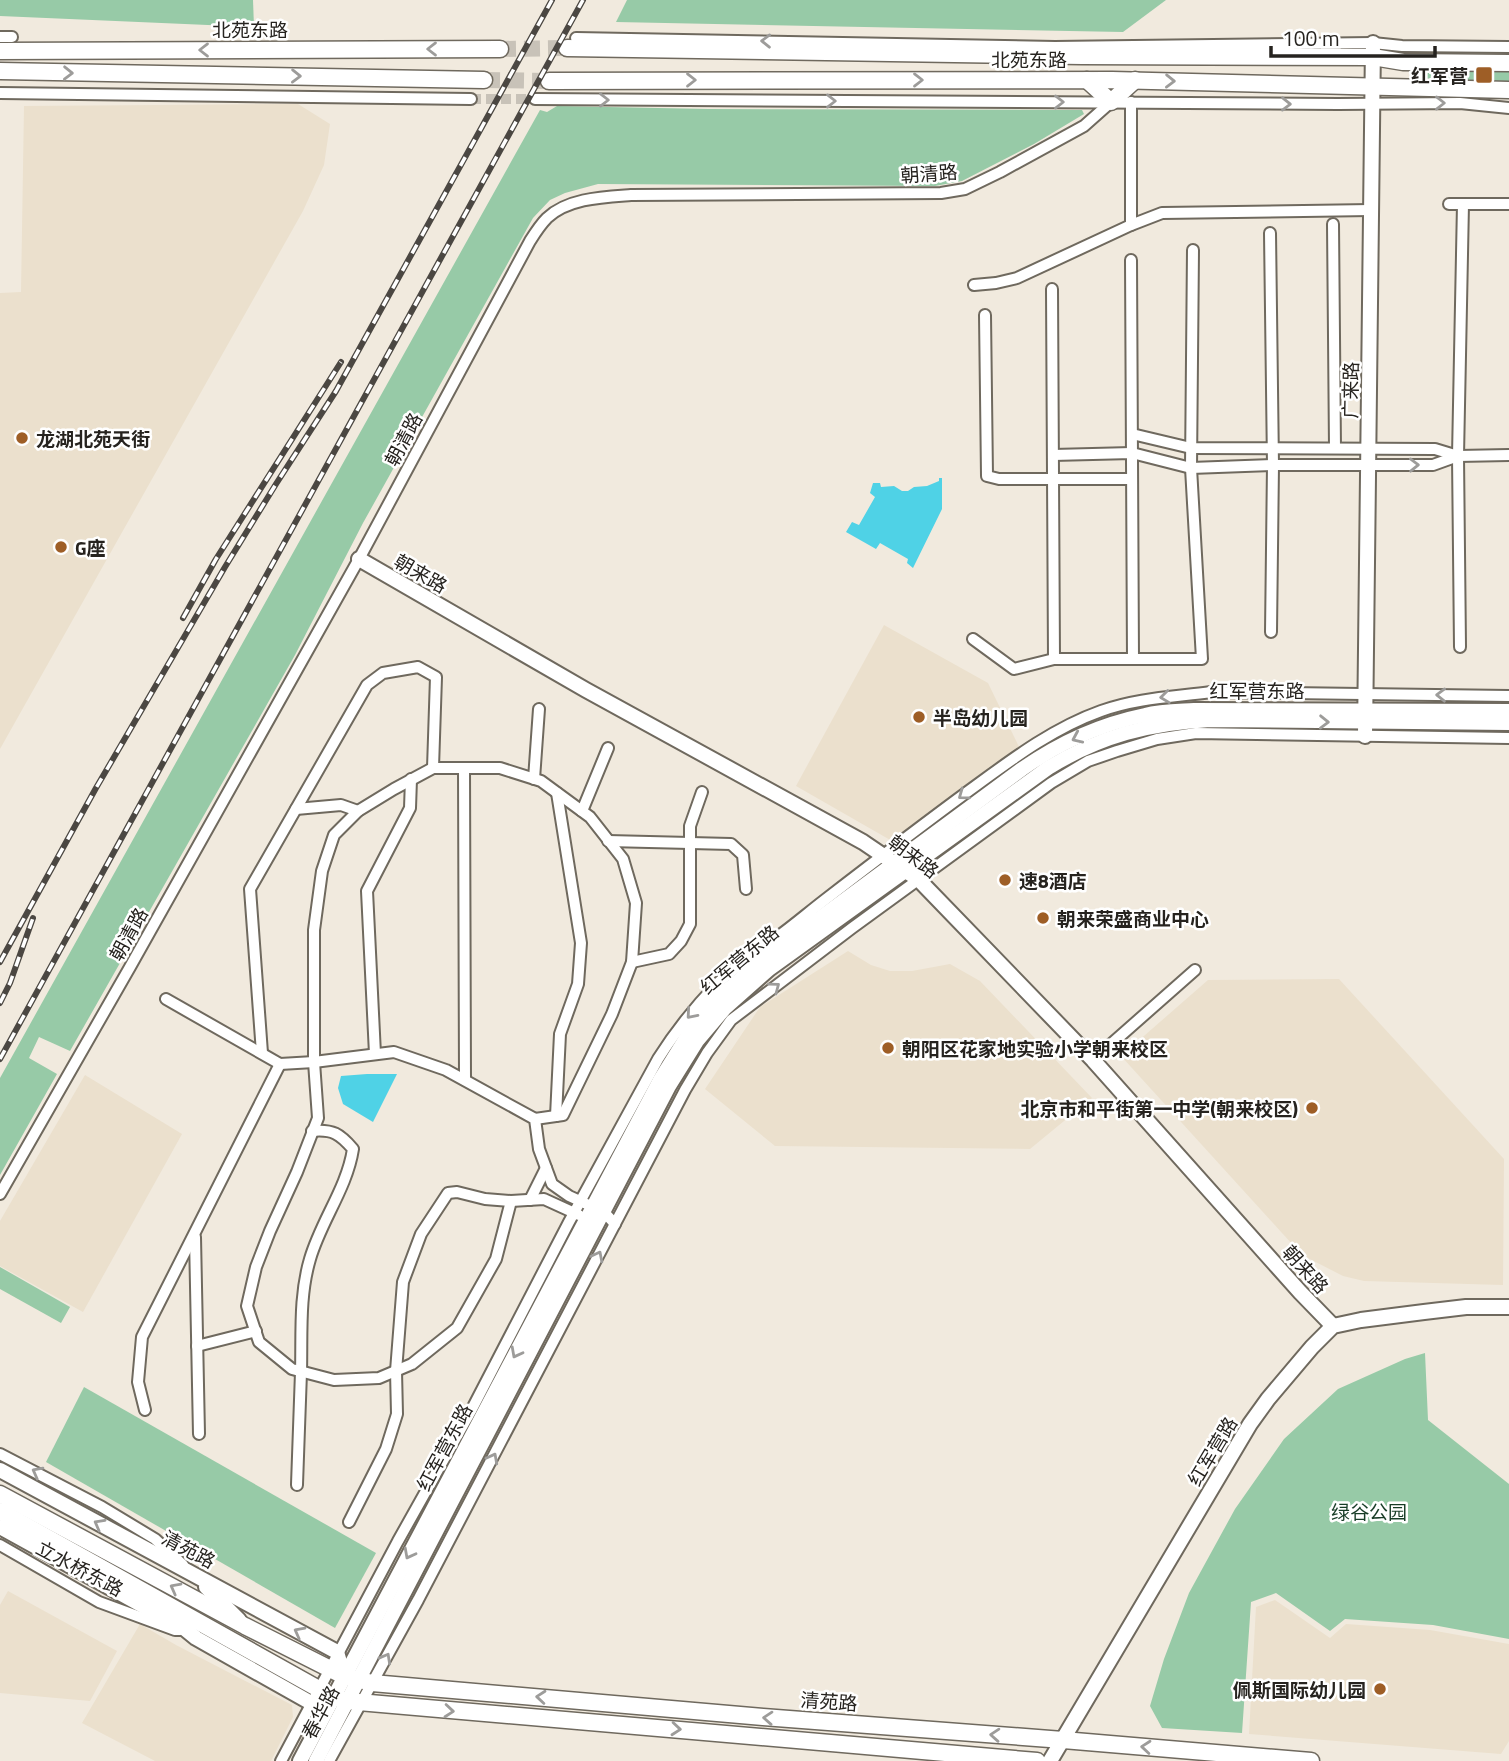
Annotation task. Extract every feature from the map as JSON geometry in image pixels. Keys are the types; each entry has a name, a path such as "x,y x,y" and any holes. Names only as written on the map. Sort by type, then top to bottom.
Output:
{"main road":[{"path":"6,37 29,50"},
{"name":"北苑东路","path":"571,43 1082,56 1335,57 1373,50 1403,62 1509,63"},
{"name":"北苑东路","path":"0,51 500,49"},
{"path":"1335,57 1335,85"},
{"path":"1413,62 1413,87"},
{"path":"0,71 484,80"},
{"name":"北苑东路","path":"549,80 1135,80 1509,90"},
{"path":"1087,80 1111,102 1135,80"},
{"name":"清苑路","path":"0,1494 245,1626 351,1677 766,1718 1311,1761"},
{"path":"0,1511 340,1698 1037,1761"}],"street":[{"path":"571,43 1373,50 1402,46 1509,47"},
{"name":"广来路","path":"1365,723 1373,50"},
{"path":"0,93 471,99"},
{"path":"535,99 1460,103 1509,108"},
{"name":"朝清路","path":"0,1194 359,559 513,270 548,217 567,206 590,198 631,195 941,193 965,189 1084,126 1111,102"},
{"path":"1131,102 1131,225"},
{"path":"1449,204 1509,204"},
{"path":"1460,647 1458,456 1463,204"},
{"path":"974,285 996,284 1017,278 1161,213 1371,210"},
{"path":"1333,224 1335,448"},
{"path":"1270,233 1273,448 1271,632"},
{"path":"973,639 1014,669 1054,659 1202,659 1191,468 1193,250"},
{"path":"1131,260 1133,659"},
{"path":"1052,289 1054,659"},
{"path":"985,315 987,476 999,479 1132,479"},
{"path":"1132,434 1191,448 1435,449 1458,456 1509,455"},
{"path":"1053,455 1132,453 1191,468 1433,465 1458,456"},
{"name":"朝来路","path":"359,559 586,690 863,842 919,880 1093,1060 1333,1326"},
{"path":"262,1054 250,889 367,685 383,673 418,667 436,677 433,768"},
{"path":"894,863 1014,758 1039,741 1103,710 1166,696 1211,692 1509,696"},
{"path":"534,779 539,709"},
{"name":"红军营东路","path":"340,1698 660,1080 688,1035 719,997 762,961 1040,757 1080,736 1107,726 1146,714 1194,710 1365,723 1509,723"},
{"name":"红军营东路","path":"1365,723 1509,711"},
{"path":"329,1761 340,1698 351,1677 418,1600 685,1090 731,1020 1051,783 1088,761 1135,745 1177,736 1365,723 1509,738"},
{"path":"582,811 608,748"},
{"path":"166,999 280,1064 314,1062 394,1052 446,1070 535,1119 563,1115 612,1014 632,962 636,903 623,859 590,817 541,781 500,768 433,768 358,811 334,835 322,871 314,930 314,1062 317,1118 256,1267 247,1306 259,1342 292,1369 334,1380 379,1378 412,1364 457,1328 496,1259 511,1201"},
{"path":"464,768 465,1080"},
{"path":"374,1054 367,891 410,808 411,779"},
{"path":"632,962 669,954 681,941 690,924 690,826 702,792"},
{"path":"556,1116 560,1034 578,984 581,943 557,793"},
{"path":"296,809 341,805 358,811"},
{"path":"608,841 731,844 743,855 746,889"},
{"path":"1093,1060 1195,970"},
{"path":"145,1409 138,1382 142,1337 280,1064"},
{"path":"535,1119 539,1149 552,1184 589,1213"},
{"path":"297,1485 301,1307 310,1259 350,1168 354,1149 341,1136 324,1130 312,1131"},
{"path":"530,1200 546,1168"},
{"path":"349,1522 386,1449 397,1414 396,1371 403,1282 421,1234 448,1193 457,1192 485,1199 511,1201 544,1199 615,1224"},
{"path":"351,1677 339,1654 472,1409 589,1213"},
{"path":"195,1233 199,1434"},
{"path":"1333,1326 1438,1310 1509,1307"},
{"name":"红军营路","path":"1050,1761 1250,1423 1294,1368 1333,1326"},
{"path":"197,1346 256,1331"},
{"path":"0,1454 102,1507 155,1539 245,1626"},
{"name":"清苑路","path":"0,1470 339,1654"},
{"path":"0,1527 185,1629 196,1639 312,1704 340,1698"},
{"name":"立水桥东路","path":"0,1545 99,1602 175,1630 185,1629"},
{"path":"185,1629 222,1634"},
{"name":"春华路","path":"300,1761 340,1698"},
{"name":"春华路","path":"316,1761 340,1698"},
{"path":"281,1761 312,1704"}],"shaded area":[{"path":"298,104 330,124 324,165 303,211 0,749 0,293 21,292 24,106"},
{"name":"半岛幼儿园","path":"884,625 988,683 1021,751 892,841 796,786"},
{"name":"朝阳区花家地实验小学朝来校区","path":"848,951 871,965 890,971 912,971 950,964 980,981 1092,1098 1030,1149 775,1146 705,1089 760,1007"},
{"name":"北京市和平街第一中学(朝来校区)","path":"1339,979 1504,1159 1503,1285 1364,1281 1343,1276 1302,1255 1121,1056 1208,980"},
{"path":"85,1075 182,1134 83,1312 0,1266 0,1221"},
{"path":"8,1591 117,1651 90,1701 0,1693 0,1605"},
{"name":"佩斯国际幼儿园","path":"1275,1600 1330,1638 1346,1624 1430,1630 1509,1644 1509,1741 1501,1754 1249,1734 1256,1607"},
{"path":"140,1624 292,1705 293,1717 271,1761 155,1761 82,1723"}],"green space":[{"path":"0,0 253,0 254,27 0,16"},
{"path":"627,0 1166,0 1123,32 616,22"},
{"path":"1420,70 1509,71 1509,82 1419,79 1416,73"},
{"path":"557,106 1082,110 1084,114 1034,144 962,181 935,186 598,184 550,200 533,218 363,523 295,655 70,1051 39,1037 29,1058 57,1074 0,1175 0,1078 540,110 547,112"},
{"path":"0,1267 70,1307 61,1323 0,1289"},
{"name":"绿谷公园","path":"1425,1353 1428,1420 1509,1484 1509,1639 1433,1625 1345,1619 1330,1631 1276,1593 1251,1602 1242,1733 1162,1728 1150,1706 1189,1593 1235,1509 1284,1439 1338,1389 1405,1359"},
{"path":"84,1387 376,1553 335,1628 46,1462"}],"water":[{"path":"939,478 942,478 942,509 913,568 907,563 908,559 880,543 876,549 846,532 852,522 859,525 875,497 870,493 873,483 880,483 881,487 894,486 908,491 939,481"},
{"path":"397,1074 373,1122 343,1104 338,1088 341,1076"}],"tunnel":[{"path":"500,49 567,48"},
{"path":"484,80 549,81"},
{"path":"471,99 535,99"}],"railway":[{"path":"0,962 96,788 225,567 336,391 552,0"},
{"path":"0,1059 583,0"},
{"path":"183,618 216,559 341,362"},
{"path":"0,1003 33,918"}],"place":[{"name":"红军营","path":"1484,75"},
{"name":"龙湖北苑天街","path":"22,438"},
{"name":"G座","path":"61,547"},
{"name":"半岛幼儿园","path":"919,717"},
{"name":"速8酒店","path":"1005,880"},
{"name":"朝来荣盛商业中心","path":"1043,918"},
{"name":"朝阳区花家地实验小学朝来校区","path":"888,1048"},
{"name":"北京市和平街第一中学(朝来校区)","path":"1312,1108"},
{"name":"佩斯国际幼儿园","path":"1380,1689"}]}
